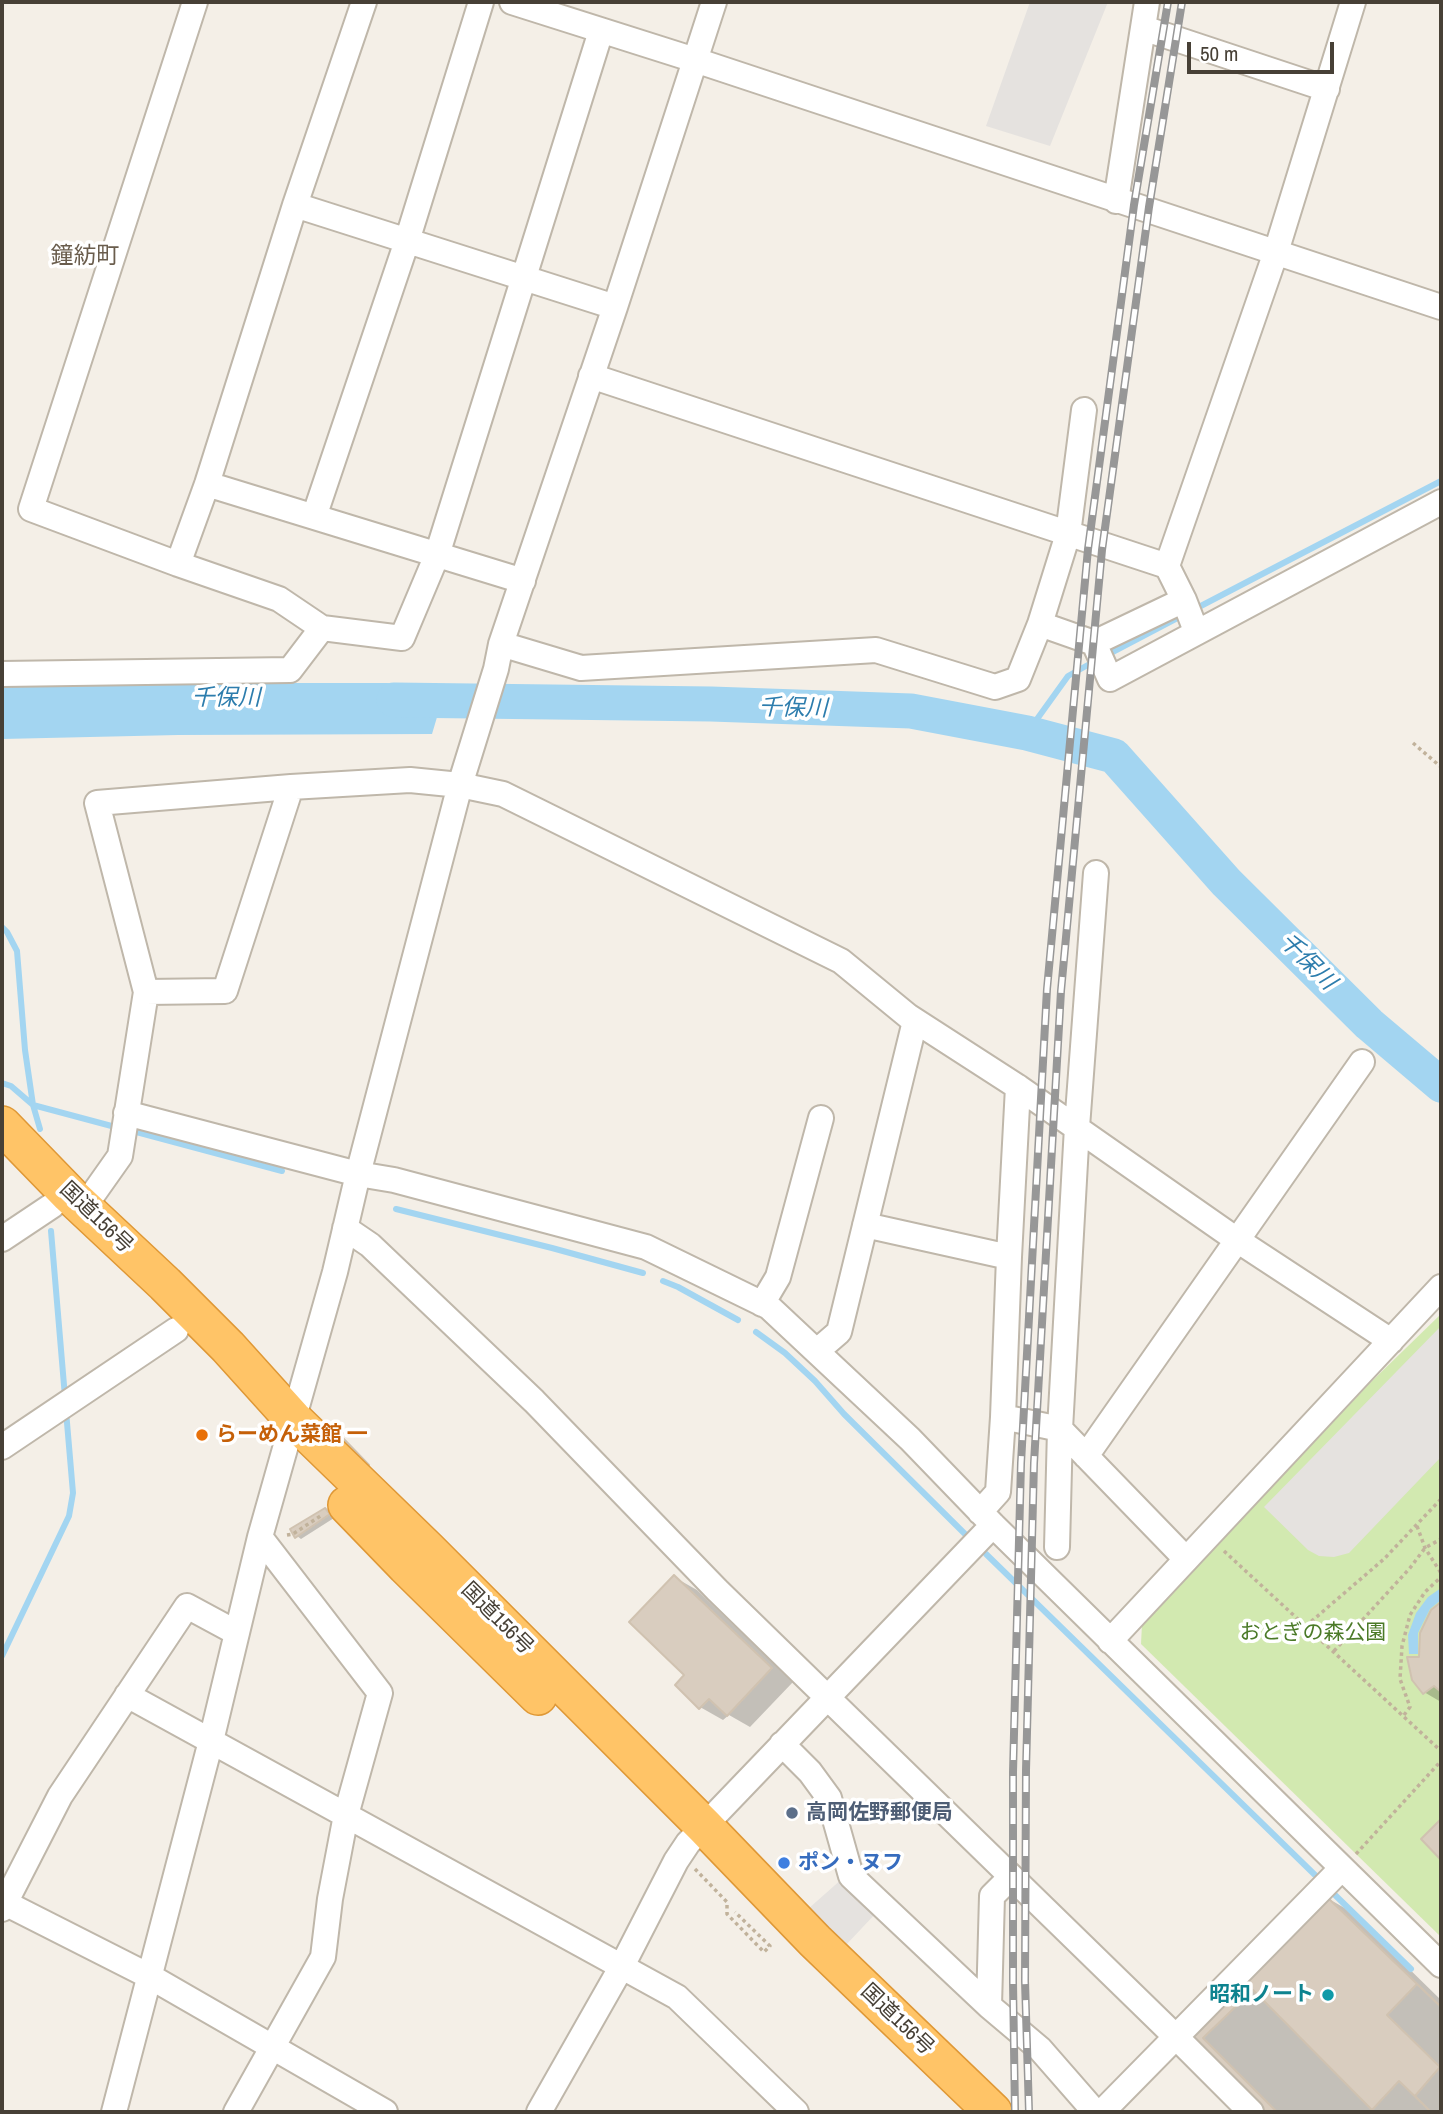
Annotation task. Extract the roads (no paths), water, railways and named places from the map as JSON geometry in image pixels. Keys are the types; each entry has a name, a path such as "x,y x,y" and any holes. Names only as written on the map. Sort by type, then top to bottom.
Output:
{"highway":[{"name":"国道156号","path":"2,1125 176,1330 427,1549 691,1841 960,2112"},
{"name":"国道156号","path":"2,1153 68,1206 228,1347 290,1431"},
{"name":"国道156号","path":"691,1841 822,1933 993,2112"}],"street":[{"path":"195,2 31,509 178,564 279,598 322,628 402,638 437,555 523,277 587,18"},
{"path":"178,564 207,484 295,205 364,2"},
{"path":"314,517 407,241 481,2"},
{"path":"512,2 587,18 695,60 1441,307"},
{"path":"114,2112 211,1741 260,1537 335,1272 358,1174 472,742 501,645 714,2"},
{"path":"1116,201 1147,2"},
{"path":"1167,566 1276,252 1353,2"},
{"path":"1143,28 1327,89"},
{"path":"295,205 615,307"},
{"path":"591,376 1167,566 1196,631"},
{"path":"501,645 581,668 876,650 995,687 1018,679 1040,624 1068,534 1084,411"},
{"path":"207,484 523,581"},
{"path":"1094,643 1110,678 1441,502"},
{"path":"1040,624 1094,643 1184,600"},
{"path":"2,674 290,670 322,628"},
{"path":"2,1239 68,1206 120,1156 146,992 97,803 410,780 460,785 503,794 841,961 915,1021 1018,1087 1237,1240 1391,1341"},
{"path":"146,992 225,991 291,787"},
{"path":"1057,1547 1060,1429 1077,1127 1096,873"},
{"path":"817,1351 839,1332 915,1021"},
{"path":"1086,1456 1362,1062"},
{"path":"539,2112 622,1966 676,1861 691,1841 827,1699 987,1518 998,1492 1018,1087"},
{"path":"126,1114 358,1174 394,1180 646,1247 769,1307 909,1439 1110,1641 1441,1965"},
{"path":"762,1304 778,1278 821,1118"},
{"path":"865,1225 1009,1257"},
{"path":"345,1228 370,1245 534,1401 827,1699 900,1778 1011,1877 1251,2112"},
{"path":"1110,1641 1441,1287"},
{"path":"2,1447 176,1330"},
{"path":"1003,1417 1060,1429 1186,1559"},
{"path":"236,2112 323,1957 330,1899 346,1815 380,1693 260,1537"},
{"path":"237,1633 187,1606 60,1796 3,1906 149,1976 385,2112"},
{"path":"127,1695 677,1997 796,2112"},
{"path":"782,1744 810,1772 829,1798 843,1836 851,1876 989,2006 1040,2049 1095,2112"},
{"path":"1102,2112 1342,1868"},
{"path":"989,2006 992,1896 1011,1877"}],"water":[{"path":"387,683 446,687 432,734 2,739 2,685"},
{"path":"1441,1588 1441,1600 1430,1609 1418,1633 1418,1654 1409,1654 1408,1635 1416,1613 1428,1597"}],"waterway":[{"path":"1195,609 1441,481"},
{"path":"1105,656 1185,614"},
{"path":"1027,733 1068,676 1095,661"},
{"name":"千保川","path":"394,700 711,704 911,711 1027,733 1114,756 1226,882 1369,1024 1441,1085"},
{"path":"2,927 17,951 25,1050 33,1105 40,1129"},
{"path":"2,1083 11,1086 33,1105 119,1128"},
{"path":"129,1130 282,1171"},
{"path":"396,1209 643,1273"},
{"path":"51,1231 65,1397"},
{"path":"663,1281 738,1320"},
{"path":"756,1332 785,1353 815,1381 844,1414 965,1534"},
{"path":"2,1656 69,1516 73,1493 66,1411"},
{"path":"986,1554 1315,1875"},
{"path":"1335,1895 1411,1969"}],"railway":[{"path":"1015,2112 1013,1772 1021,1463 1047,989 1088,549 1134,205 1168,2"},
{"path":"1029,2112 1025,1981 1026,1770 1034,1463 1061,991 1102,550 1149,207 1182,2"}],"place":[{"name":"らーめん菜館 一","path":"202,1435"},
{"name":"高岡佐野郵便局","path":"792,1813"},
{"name":"ポン・ヌフ","path":"784,1863"},
{"name":"昭和ノート","path":"1328,1995"}],"district":[{"name":"鐘紡町","path":"85,257"}],"park label":[{"name":"おとぎの森公園","path":"1313,1633"}]}
